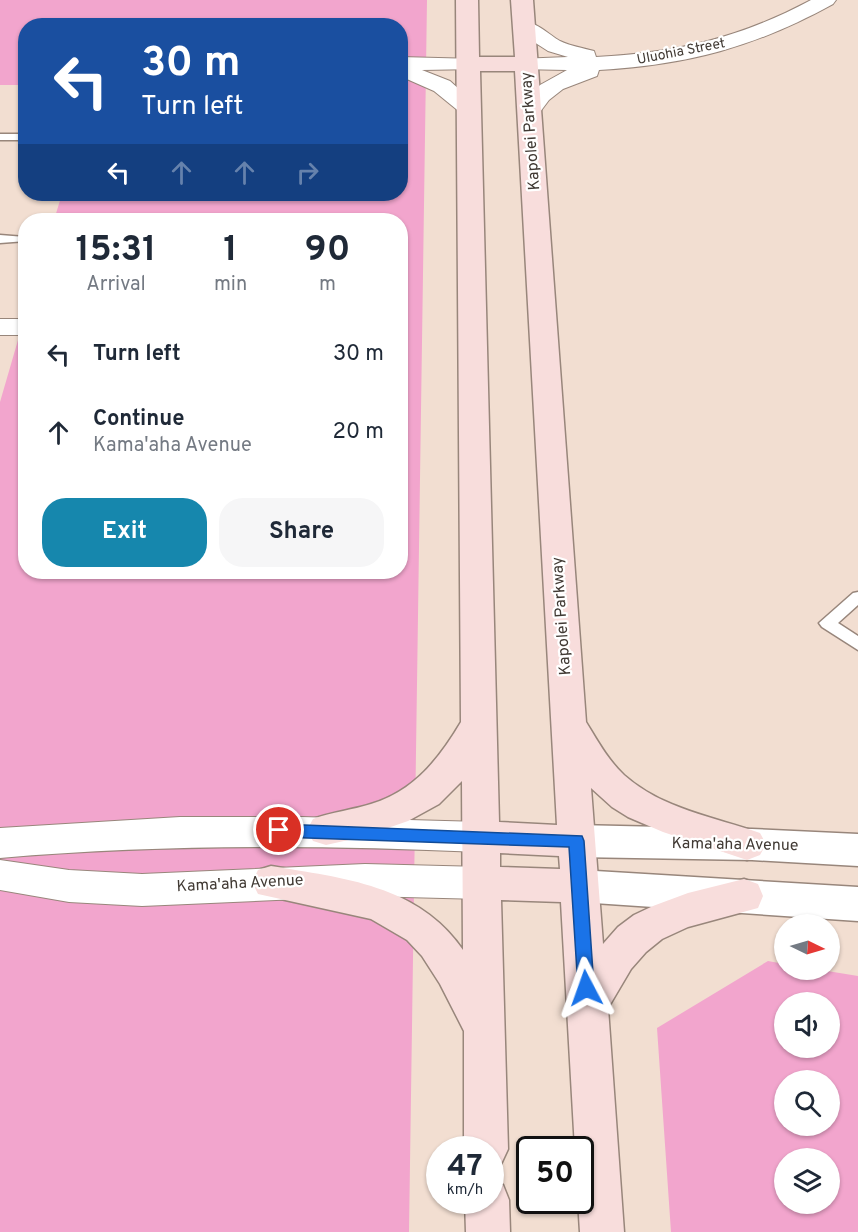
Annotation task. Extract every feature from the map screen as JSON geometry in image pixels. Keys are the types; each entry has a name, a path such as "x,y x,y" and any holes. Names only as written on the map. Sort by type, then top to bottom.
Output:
{"main road":[{"path":"467,0 486,1136"},
{"name":"Kapolei Parkway","path":"523,14 602,1232"},
{"path":"468,64 526,64"},
{"path":"568,722 592,764 611,785 635,803 664,817 747,843"},
{"path":"326,830 383,817 418,800 434,787 452,767 479,724"},
{"path":"481,837 576,841"},
{"path":"271,882 341,895 386,908 415,923 436,943 456,972 484,1032"},
{"path":"482,883 579,886"},
{"path":"587,1007 611,962 648,925 680,911 744,896"},
{"path":"487,1214 488,1232"}],"street":[{"name":"Uluohia Street","path":"526,64 625,62 699,51 764,31 826,0"},
{"path":"523,14 544,42 569,52 625,62"},
{"path":"529,111 540,95 563,79 625,62"},
{"path":"408,63 468,64"},
{"path":"408,72 441,86 469,108"},
{"path":"0,327 18,327"},
{"path":"0,843 79,835 162,831 326,830 481,837"},
{"name":"Kama'aha Avenue","path":"576,841 747,843 858,850"},
{"name":"Kama'aha Avenue","path":"0,875 69,886 142,890 271,882 365,880 482,883"},
{"path":"579,886 858,904"}],"lane":[{"path":"0,137 18,137"},
{"path":"0,239 18,239"},
{"path":"858,597 827,623 858,644"}],"shaded area":[{"path":"0,0 427,0 409,1232 0,1232 0,402 18,340 18,579 408,579 408,213 56,213 60,201 408,201 408,18 18,18 18,85 0,85"},
{"path":"768,961 774,962 774,980 840,980 840,973 858,976 858,1232 671,1232 657,1028"}],"route":[{"path":"279,830 576,841 586,988"}]}
